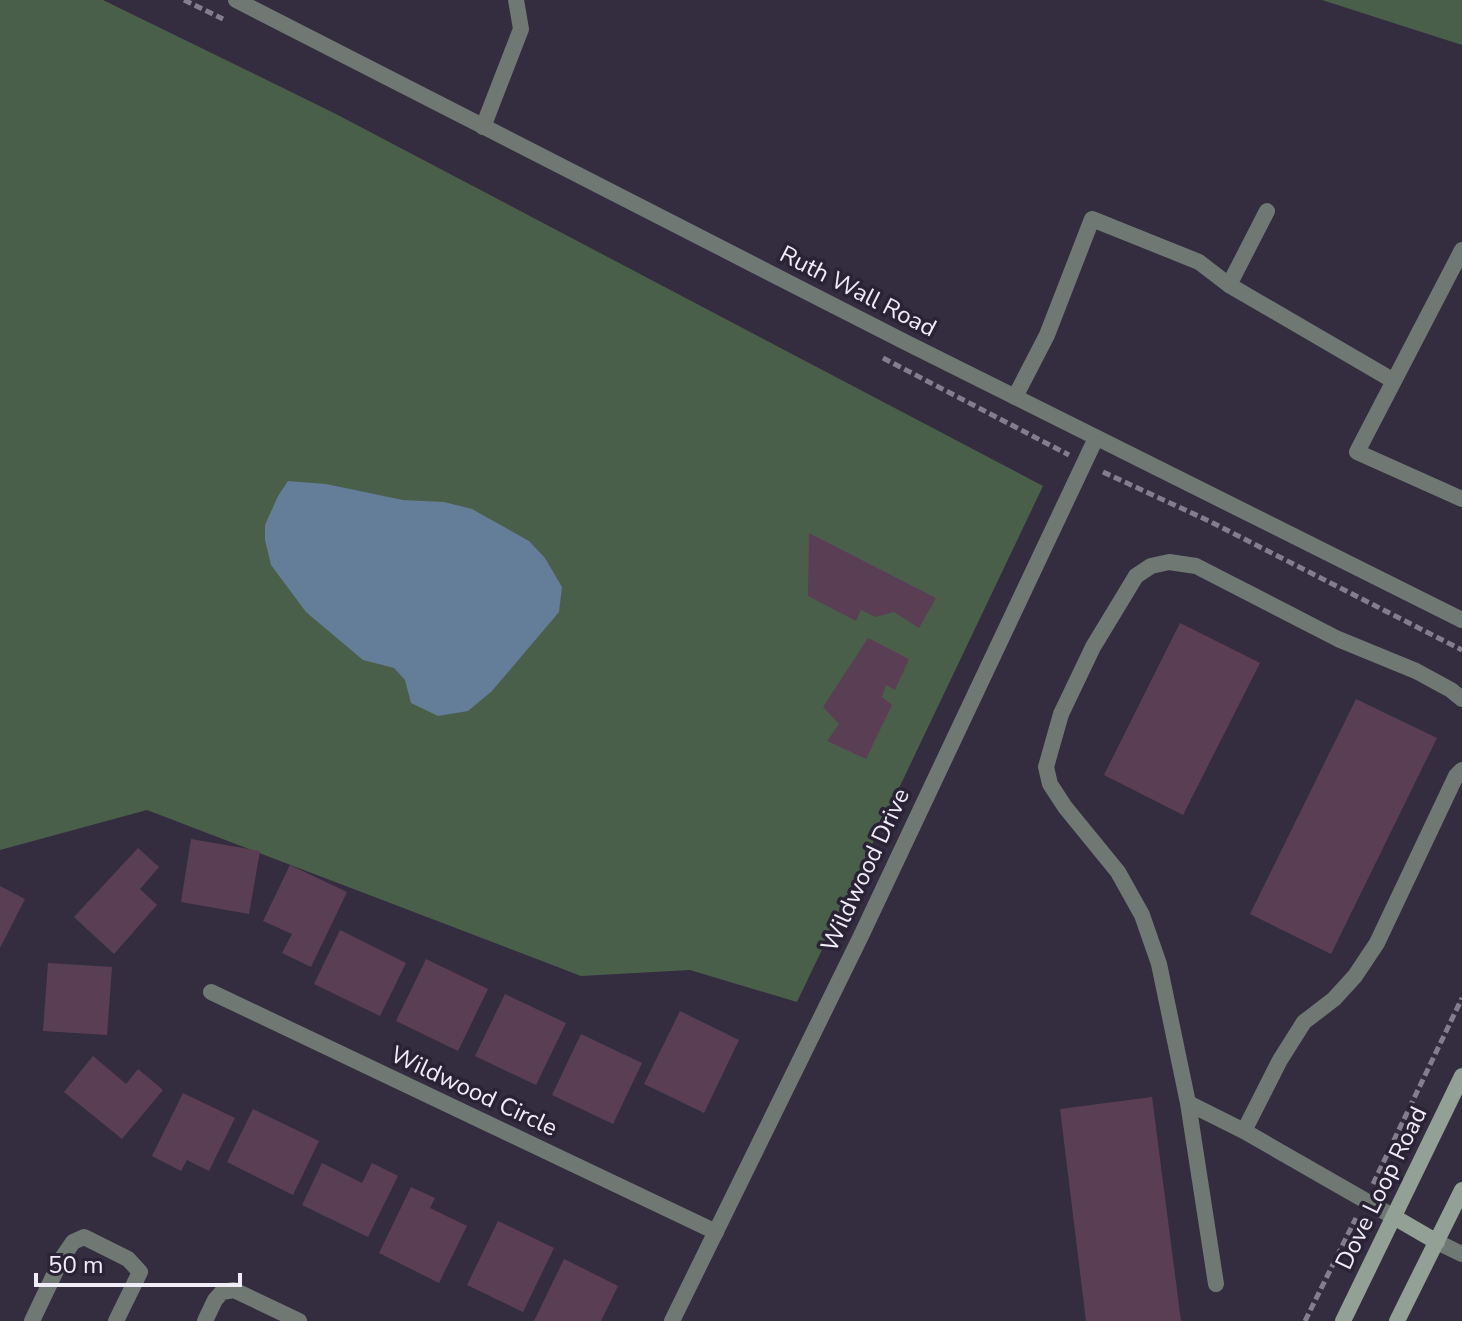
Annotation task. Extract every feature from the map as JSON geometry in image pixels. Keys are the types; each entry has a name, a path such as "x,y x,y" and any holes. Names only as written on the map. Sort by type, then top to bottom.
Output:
{"main road":[{"name":"Dove Loop Road","path":"1343,1321 1462,1076"},
{"path":"1397,1321 1462,1190"},
{"path":"1394,1217 1437,1242"}],"street":[{"name":"Ruth Wall Road","path":"236,0 1096,438 1462,620"},
{"path":"483,127 521,29 516,0"},
{"path":"1229,285 1267,211"},
{"path":"1015,397 1047,335 1092,219 1199,262 1229,285 1394,381"},
{"path":"1462,250 1357,452 1462,499"},
{"name":"Wildwood Drive","path":"672,1321 860,938 1096,438"},
{"path":"1216,1284 1188,1103 1159,964 1142,915 1118,872 1050,784 1046,767 1061,714 1087,660 1136,576 1151,566 1169,562 1196,566 1338,639 1416,671 1462,699"},
{"path":"1244,1131 1280,1060 1304,1022 1334,999 1355,976 1377,943 1456,776 1462,770"},
{"name":"Wildwood Circle","path":"211,992 716,1232"},
{"path":"1188,1103 1244,1131 1394,1217"},
{"path":"32,1321 62,1258 73,1242 84,1237 128,1259 140,1272 116,1321"},
{"path":"1437,1242 1462,1254"},
{"path":"205,1321 222,1292 234,1290 299,1321"}],"path":[{"path":"1305,1321 1462,998"}],"green space":[{"path":"0,0 103,0 334,113 1043,486 797,1002 690,970 581,976 147,810 0,850"},
{"path":"1322,0 1462,0 1462,45"}],"water":[{"path":"288,481 326,484 403,500 444,502 472,509 529,541 545,558 562,587 559,612 492,691 468,711 438,716 411,703 405,680 394,668 363,660 306,612 271,565 265,525"}],"building":[{"path":"809,533 936,598 919,628 894,612 875,617 861,610 856,621 808,596"},
{"path":"1180,623 1260,663 1183,815 1104,775"},
{"path":"868,638 909,659 895,690 886,685 882,697 892,705 866,759 827,741 839,724 823,707"},
{"path":"1356,699 1437,738 1331,954 1250,914"},
{"path":"191,839 260,851 249,914 181,902"},
{"path":"138,848 159,867 140,889 157,905 114,954 74,917"},
{"path":"290,865 347,892 311,967 282,953 292,934 263,921"},
{"path":"0,886 25,899 0,948"},
{"path":"340,930 406,963 380,1016 314,984"},
{"path":"426,959 488,989 458,1051 396,1021"},
{"path":"48,963 112,967 107,1035 43,1031"},
{"path":"505,994 566,1023 536,1085 475,1056"},
{"path":"680,1011 739,1040 704,1113 644,1084"},
{"path":"581,1034 642,1063 613,1124 552,1095"},
{"path":"93,1056 126,1084 138,1069 163,1090 122,1139 64,1092"},
{"path":"183,1093 235,1118 209,1171 187,1160 181,1171 152,1156"},
{"path":"1152,1097 1181,1321 1086,1321 1060,1109"},
{"path":"253,1109 319,1141 293,1195 227,1162"},
{"path":"322,1163 362,1183 372,1163 398,1176 368,1237 302,1205"},
{"path":"411,1187 435,1198 430,1208 467,1226 439,1283 379,1253"},
{"path":"498,1221 554,1248 523,1312 467,1285"},
{"path":"564,1259 618,1286 601,1321 534,1321"}]}
